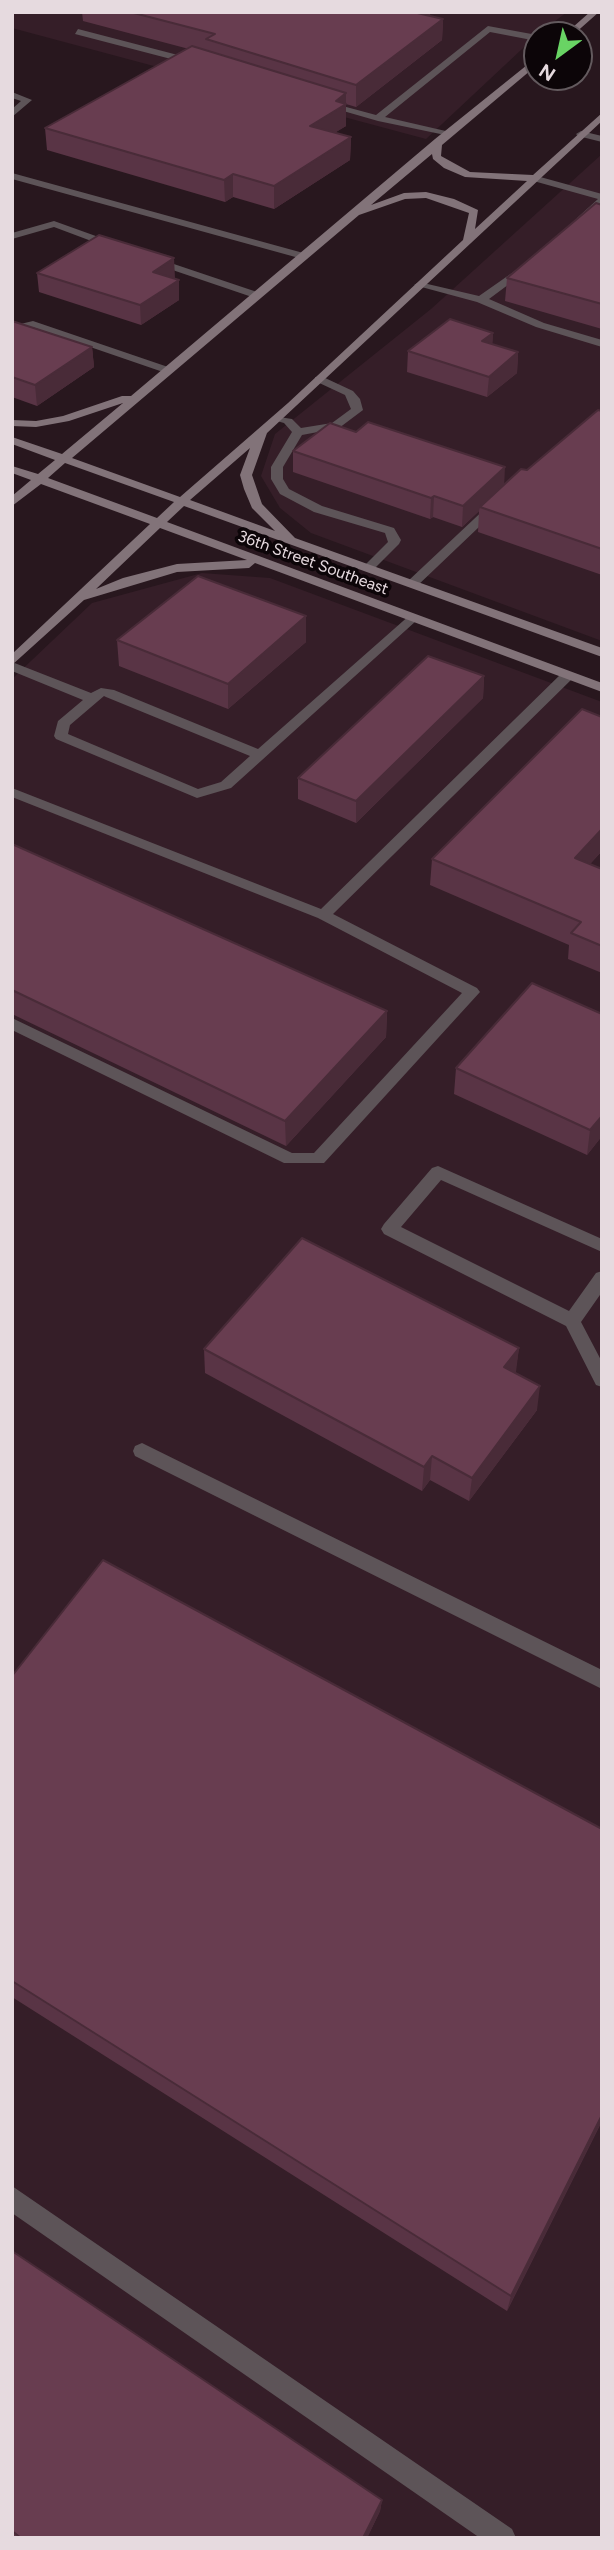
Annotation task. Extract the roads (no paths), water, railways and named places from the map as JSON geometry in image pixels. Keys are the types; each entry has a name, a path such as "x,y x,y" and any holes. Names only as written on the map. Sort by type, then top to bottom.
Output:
{"street":[{"path":"12,502 523,72"},
{"path":"12,663 180,503 277,418 602,116"},
{"path":"438,141 436,157 447,166 468,175 533,178"},
{"path":"349,216 404,196 426,195 450,201 474,212 468,239"},
{"path":"12,423 36,424 65,419 99,410 142,391"},
{"path":"261,432 247,475 250,489 256,505 292,540"},
{"name":"36th Street Southeast","path":"12,440 180,503 292,540 602,653"},
{"name":"36th Street Southeast","path":"12,469 602,688"},
{"path":"77,601 127,581 177,568 220,563 264,564"}],"lane":[{"path":"379,118 488,29 523,35"},
{"path":"78,32 206,66"},
{"path":"12,95 27,100 12,114"},
{"path":"311,101 447,134"},
{"path":"581,134 602,139"},
{"path":"12,176 303,256"},
{"path":"533,178 602,199 569,230"},
{"path":"12,236 54,223 130,251"},
{"path":"142,256 256,295"},
{"path":"481,300 501,288 531,263"},
{"path":"419,285 481,300 540,325 602,344"},
{"path":"12,329 33,324 167,370"},
{"path":"298,432 334,426 357,410 349,393 319,379"},
{"path":"277,418 288,421 298,432"},
{"path":"298,432 295,442 282,455 277,467 277,479 284,491 299,501 390,531 395,540 393,544 368,568"},
{"path":"412,584 501,500"},
{"path":"260,755 101,692 63,724 61,736 197,794 226,785 260,755 411,618"},
{"path":"12,663 93,699"},
{"path":"323,915 568,675"},
{"path":"12,792 323,915 472,992 318,1159 290,1159 12,1023"},
{"path":"602,1246 438,1172 390,1229 572,1321 602,1380"},
{"path":"572,1321 602,1278"},
{"path":"142,1451 602,1680"},
{"path":"12,2198 493,2535"}]}
